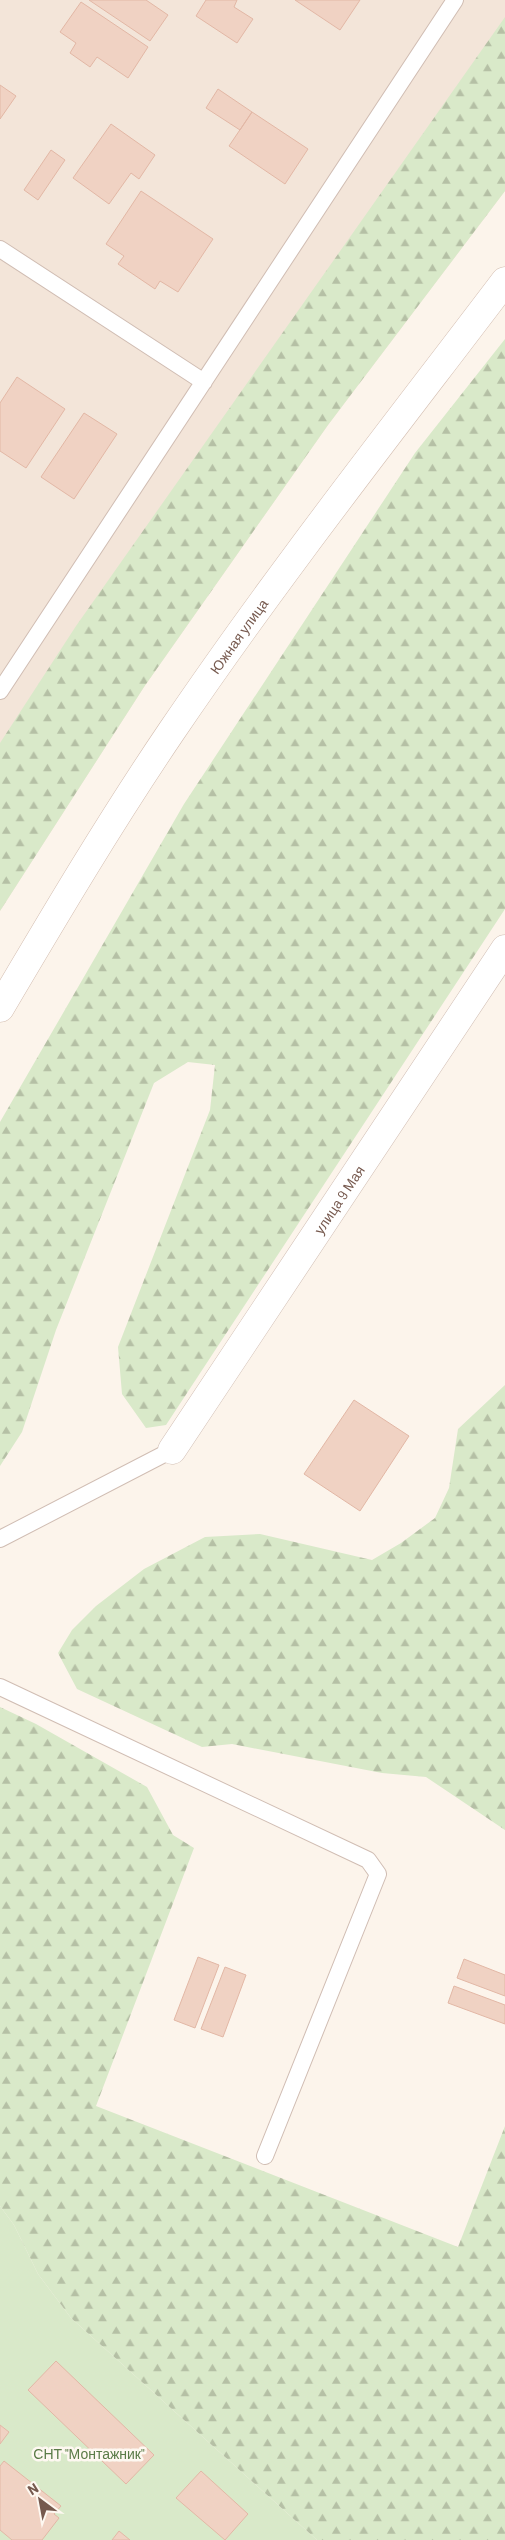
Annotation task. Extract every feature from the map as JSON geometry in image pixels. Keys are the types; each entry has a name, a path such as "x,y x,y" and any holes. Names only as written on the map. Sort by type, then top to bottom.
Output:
{"main road":[{"name":"Южная улица","path":"0,1008 76,879 171,732 271,592 505,281"},
{"name":"улица 9 Мая","path":"172,1450 505,949"}],"lane":[{"path":"0,691 455,0"},
{"path":"0,249 204,382"},
{"path":"0,1539 172,1450"},
{"path":"0,1687 368,1860 378,1874 266,2156"}],"shaded area":[{"path":"0,0 505,0 505,191 328,425 144,687 0,911"}],"green space":[{"path":"505,17 505,191 328,425 144,687 0,911 0,743 76,626"},
{"path":"505,339 505,909 166,1425 146,1428 122,1394 118,1347 210,1110 215,1065 188,1062 154,1083 56,1330 22,1432 0,1466 0,1122 184,804 415,453"},
{"path":"505,1385 505,1830 426,1777 382,1773 232,1744 202,1747 77,1689 58,1653 72,1630 96,1606 144,1569 205,1537 260,1534 372,1560 401,1543 435,1518 449,1488 458,1429"},
{"path":"0,1707 36,1724 147,1787 173,1835 194,1848 96,2106 458,2247 505,2126 505,2540 317,2540 71,2318 38,2274 14,2225 0,2206"},
{"name":"СНТ \"Монтажник\"","path":"0,2206 14,2225 38,2274 71,2318 317,2540 0,2540"}],"building":[{"path":"89,0 146,0 168,15 150,41"},
{"path":"206,0 237,0 234,7 253,19 237,43 196,16"},
{"path":"295,0 360,0 340,30"},
{"path":"81,2 148,47 128,78 97,57 90,67 70,53 76,43 60,32"},
{"path":"0,85 16,96 0,119"},
{"path":"218,89 252,112 240,130 206,108"},
{"path":"252,112 308,149 285,184 229,146"},
{"path":"111,124 155,155 139,179 131,173 109,204 73,178"},
{"path":"51,150 65,160 38,200 24,190"},
{"path":"141,191 213,239 178,292 160,281 155,289 118,264 124,256 106,244"},
{"path":"17,377 65,409 26,468 0,451 0,403"},
{"path":"84,413 117,434 74,499 41,477"},
{"path":"354,1400 409,1436 360,1511 304,1474"},
{"path":"198,1957 219,1965 195,2028 174,2020"},
{"path":"464,1959 505,1975 505,1996 457,1978"},
{"path":"225,1967 246,1975 223,2037 201,2029"},
{"path":"454,1986 505,2005 505,2024 448,2003"},
{"path":"56,2361 154,2455 126,2484 28,2390"},
{"path":"0,2425 9,2432 0,2444"},
{"path":"4,2461 61,2506 54,2514 59,2518 42,2540 12,2540 0,2530 0,2466"},
{"path":"201,2471 248,2514 225,2540 176,2498"},
{"path":"119,2531 130,2540 112,2540"}]}
